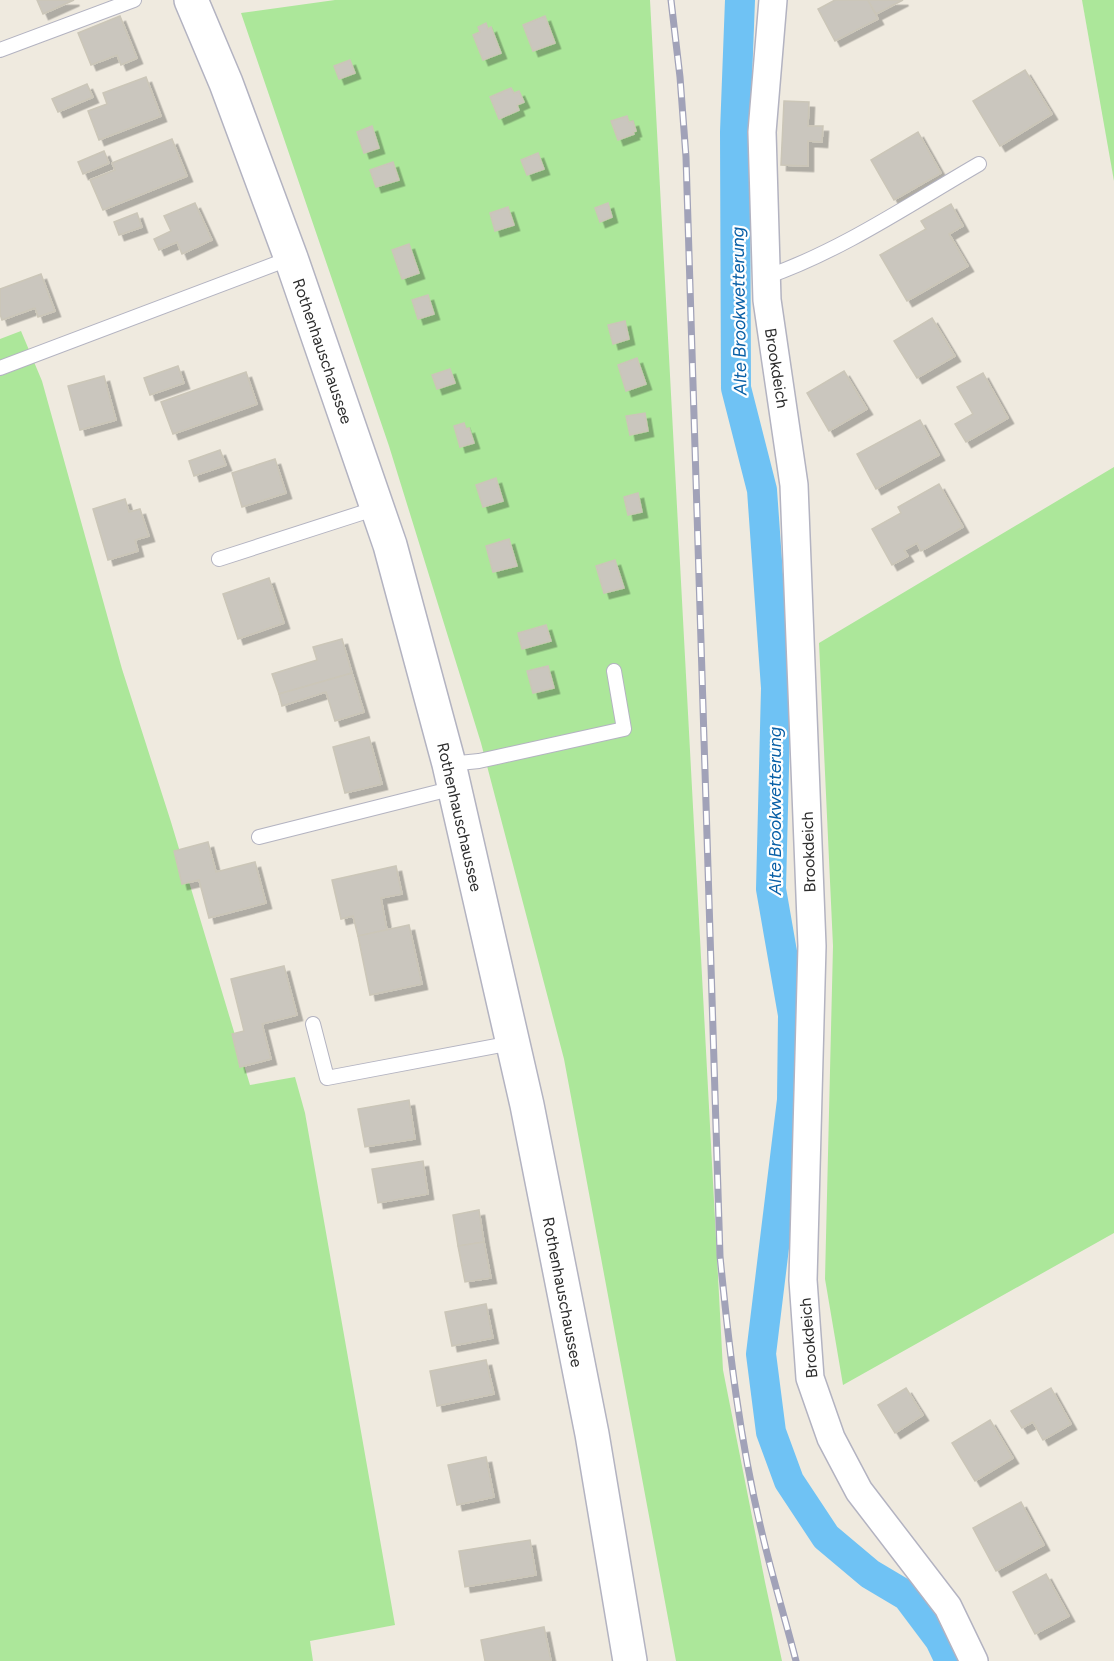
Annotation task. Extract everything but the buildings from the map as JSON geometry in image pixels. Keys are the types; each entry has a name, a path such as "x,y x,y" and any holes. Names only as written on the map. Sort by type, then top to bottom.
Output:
{"main road":[{"name":"Rothenhauschaussee","path":"191,0 226,83 291,258 390,545 452,776 513,1043 591,1434 630,1661"}],"street":[{"name":"Brookdeich","path":"773,0 762,132 767,300 794,485 812,946 803,1280 810,1378 831,1438 860,1491 948,1607 974,1661"}],"lane":[{"path":"0,50 134,0"},
{"path":"766,277 794,267 851,238 979,164"},
{"path":"0,368 291,258"},
{"path":"219,559 377,508"},
{"path":"259,837 452,776 479,761 624,729 614,671"},
{"path":"313,1024 327,1078 513,1043"}],"green space":[{"path":"335,0 650,0 723,1370 782,1661 676,1661 564,1059 481,743 389,446 241,13"},
{"path":"1082,0 1114,0 1114,181"},
{"path":"21,331 42,381 122,669 171,822 250,1085 295,1077 305,1113 395,1625 310,1641 313,1661 0,1661 0,339"},
{"path":"1114,467 1114,1233 843,1385 825,1279 833,946 819,643"}],"waterway":[{"name":"Alte Brookwetterung","path":"740,0 735,132 736,388 762,490 776,688 771,889 793,1015 792,1100 761,1354 771,1432 789,1481 826,1537 870,1574 907,1596 940,1640 950,1661"}],"railway":[{"path":"671,0 686,157 720,1256 731,1361 747,1464 766,1549 796,1661"}]}
